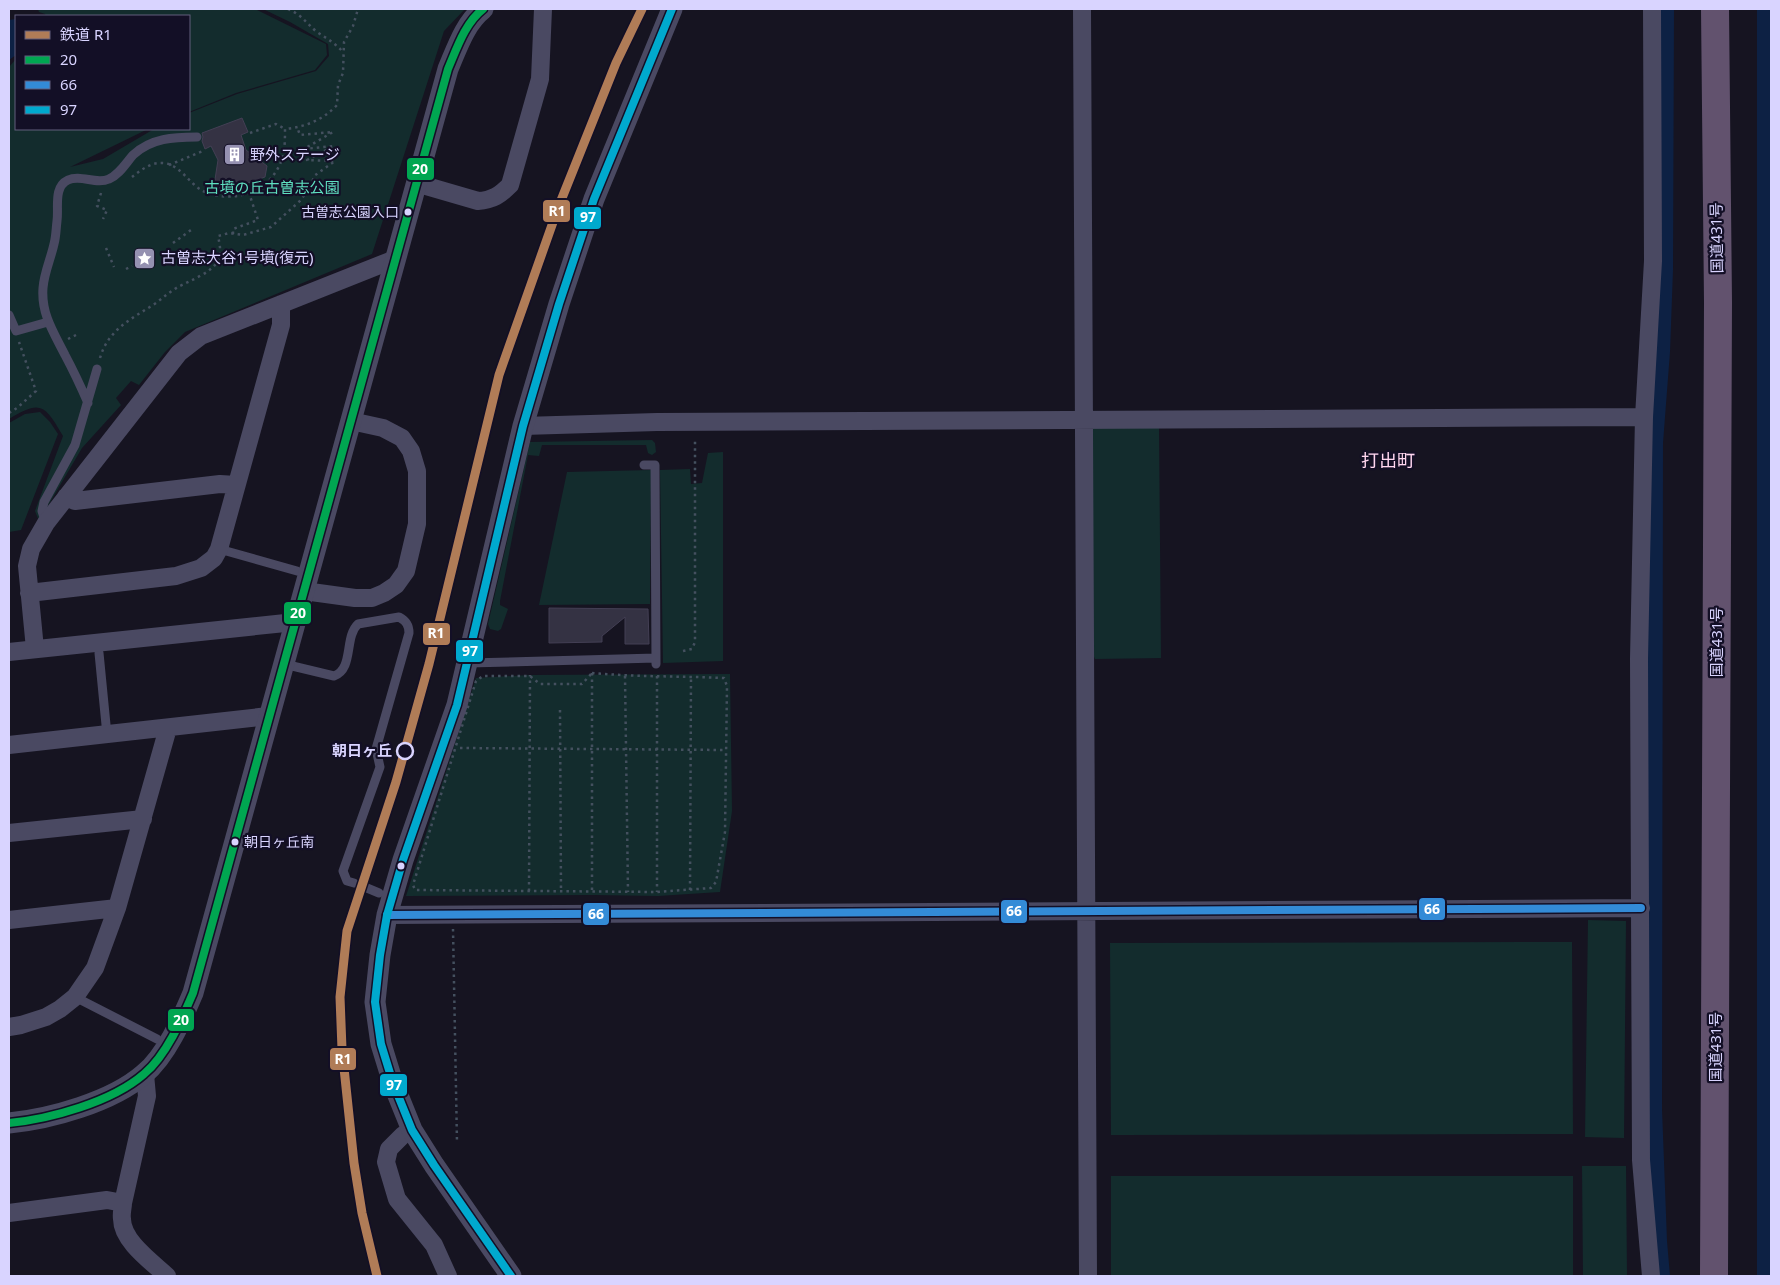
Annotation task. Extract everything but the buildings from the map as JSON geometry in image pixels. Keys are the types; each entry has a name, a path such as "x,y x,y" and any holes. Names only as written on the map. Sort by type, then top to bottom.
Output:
{"highway":[{"name":"国道431号","path":"1714,1276 1718,361 1715,9"}],"street":[{"path":"416,183 478,201 500,196 510,185 540,79 543,9"},
{"path":"511,1276 412,1130 393,1083 381,1044 375,1002 380,955 387,915 403,860 457,705 523,426 559,304 594,199 672,9"},
{"path":"1082,9 1088,1276"},
{"path":"1650,1276 1641,1160 1639,660 1644,417 1653,261 1652,9"},
{"path":"9,1123 25,1121 88,1105 125,1087 145,1074 173,1037 193,993 448,69 464,33 479,10"},
{"path":"35,649 27,566 31,549 46,523 179,353 201,336 395,259"},
{"path":"29,593 176,576 201,568 214,558 219,549 281,325 281,304"},
{"path":"523,426 695,422 1644,417"},
{"path":"304,592 372,598 396,585 406,571 417,524 417,471 412,451 402,438 383,428 351,421"},
{"path":"66,497 75,501 220,484 236,484"},
{"path":"9,652 295,622"},
{"path":"9,745 269,716"},
{"path":"9,1027 46,1017 75,997 95,968 117,908 168,728"},
{"path":"9,833 143,820"},
{"path":"9,920 117,908"},
{"path":"387,915 1641,908"},
{"path":"145,1074 146,1096 121,1220 125,1233 136,1248 167,1276"},
{"path":"412,1130 403,1135 389,1149 386,1162 397,1199 434,1244 448,1276"},
{"path":"9,1213 107,1200 123,1203"}],"lane":[{"path":"88,403 48,322 43,302 43,286 55,243 60,186 69,180 80,178 96,181 109,179 122,169 134,154 150,144 172,137 197,137"},
{"path":"9,315 16,331 48,322"},
{"path":"46,523 42,511 44,502 75,445 97,369"},
{"path":"467,663 592,660 656,661 655,465 644,465"},
{"path":"219,549 297,572"},
{"path":"283,664 334,676 339,675 344,667 354,631 358,624 399,617 409,628 376,749 380,767 344,871 347,881 354,883"},
{"path":"99,653 107,734"},
{"path":"367,888 379,892"},
{"path":"75,997 157,1039"}],"path":[{"path":"288,9 299,14 343,52"},
{"path":"250,133 276,124 285,129 297,127 318,120 337,105 338,85 343,73 344,42 353,26 358,9"},
{"path":"97,369 102,351 114,332 132,317 177,287 216,265 221,254 218,236 229,233 243,235 271,227 301,200 312,183 314,176 334,161 307,160 334,146 304,149 333,132 300,136 297,127"},
{"path":"131,178 145,166 163,163 178,170 193,184 212,194 227,198 249,193 266,183 277,171 282,158 285,129"},
{"path":"168,165 203,151"},
{"path":"102,193 97,206 106,210 103,219"},
{"path":"233,234 233,229 258,220 249,193"},
{"path":"173,243 191,230"},
{"path":"106,248 114,267"},
{"path":"126,269 132,266"},
{"path":"9,413 18,408 36,391 16,331"},
{"path":"683,651 692,649 695,642 695,422"},
{"path":"592,660 592,892"},
{"path":"529,891 530,662"},
{"path":"592,673 625,676 724,678 727,686 725,832 716,882 711,888 658,892 415,890 413,885 476,681 483,676 530,676 540,684 582,684 592,673"},
{"path":"625,676 628,892"},
{"path":"690,676 690,890"},
{"path":"657,681 658,892"},
{"path":"560,710 561,892"},
{"path":"456,748 726,750"},
{"path":"453,914 458,1143"}],"green space":[{"path":"38,9 255,9 326,44 327,55 315,70 236,93 190,112 190,15 46,15 39,12"},
{"name":"古墳の丘古曽志公園","path":"263,9 465,9 444,31 372,254 185,332 165,352 139,385 131,381 116,398 121,405 82,448 39,521 35,511 63,436 51,417 41,408 28,409 9,419 9,67 15,60 15,130 146,130 70,167 103,159 152,130 190,130 190,113 237,94 316,71 329,56 328,44"},
{"path":"40,412 58,434 21,530 9,532 9,423 25,414"},
{"path":"1094,426 1159,427 1161,658 1095,659 1091,650 1092,431"},
{"path":"652,440 655,443 656,452 652,455 648,453 646,445 542,445 539,456 528,455 500,601 500,605 508,609 501,629 498,631 490,629 488,624 530,442"},
{"path":"723,452 723,661 663,663 660,470 690,469 691,484 702,483 708,453"},
{"path":"651,470 650,604 539,605 567,472"},
{"path":"730,674 732,811 720,892 658,896 406,896 476,678 529,675"},
{"path":"1588,920 1626,921 1624,1138 1585,1137"},
{"path":"1572,942 1573,1134 1111,1135 1110,943"},
{"path":"1582,1166 1626,1166 1627,1276 1583,1276"},
{"path":"1111,1176 1573,1176 1573,1276 1111,1276"}],"water":[{"path":"1659,9 1674,9 1673,270 1670,352 1663,443 1662,1109 1670,1276 1653,1276 1646,1184 1644,780"},
{"path":"1757,9 1771,9 1771,1276 1757,1276"},
{"path":"15,19 15,56 9,60 9,20"}],"rail line":[{"name":"R1","path":"377,1276 362,1213 354,1163 342,1049 340,997 347,931 396,782 429,664 499,375 558,208 616,63 642,9"}],"transit line":[{"name":"20","path":"9,1123 43,1118 80,1108 131,1084 152,1066 166,1047 193,993 448,69 466,29 483,9"},
{"name":"97","path":"511,1276 412,1130 393,1083 381,1044 375,1002 380,955 387,915 403,860 457,705 523,426 559,304 594,199 672,9"},
{"name":"66","path":"387,915 1641,908"}],"place":[{"name":"野外ステージ","path":"234,155"},
{"name":"古曽志公園入口","path":"408,212"},
{"name":"古曽志大谷1号墳(復元)","path":"145,258"},
{"name":"朝日ヶ丘","path":"405,751"},
{"name":"朝日ヶ丘南","path":"235,842"}],"district":[{"name":"打出町","path":"1388,461"}]}
